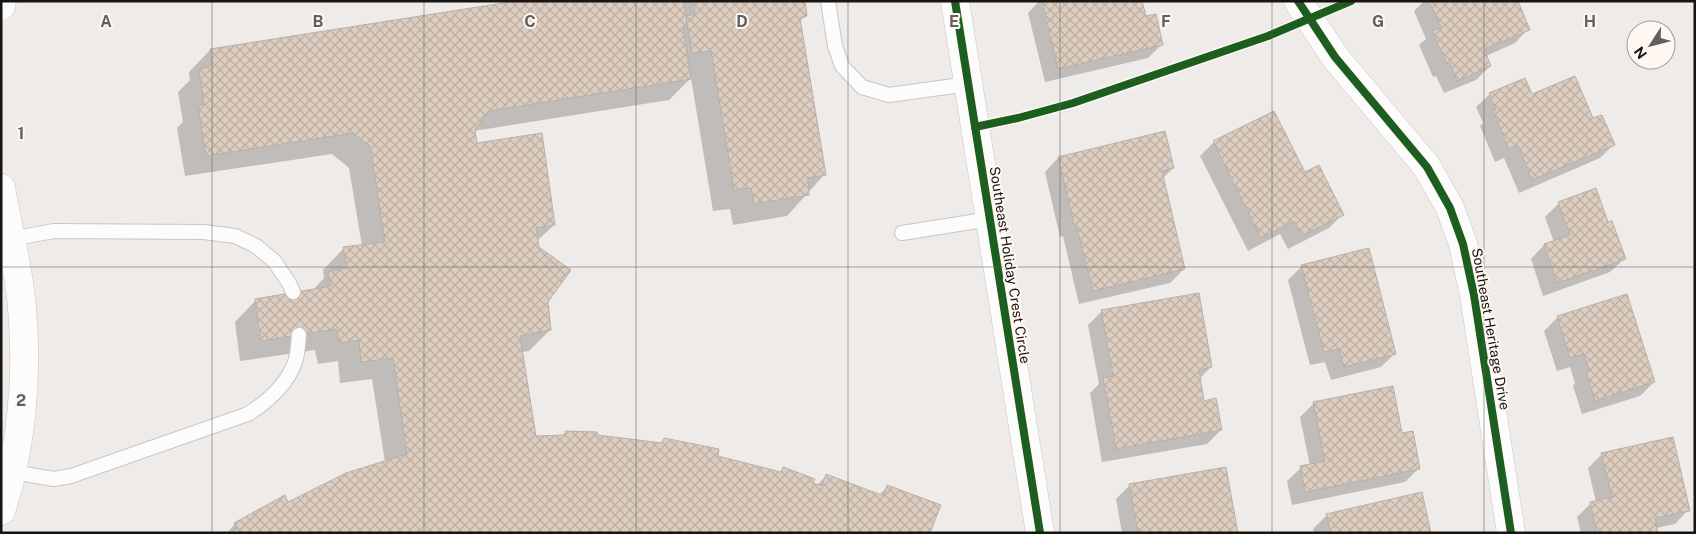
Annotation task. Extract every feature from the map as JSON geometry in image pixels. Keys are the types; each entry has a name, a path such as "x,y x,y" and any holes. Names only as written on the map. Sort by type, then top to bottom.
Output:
{"street":[{"path":"1,6 2,1"},
{"name":"Southeast Holiday Crest Circle","path":"955,1 1040,533"},
{"name":"Southeast Heritage Drive","path":"1298,1 1335,57 1427,168 1450,208 1463,244 1474,295 1511,533"},
{"path":"1,188 22,308 24,384 12,472 1,511"}],"lane":[{"path":"828,1 835,46 842,66 862,87 889,95 968,84"},
{"path":"902,232 990,219"},
{"path":"11,239 54,231 204,232 235,236 256,246 274,261 290,283 293,292"},
{"path":"12,472 54,479 71,476 248,414 265,403 280,388 295,363 299,335"}],"building":[{"path":"516,1 683,1 688,26 683,28 691,79 489,111 475,130 477,143 542,133 555,225 536,228 539,247 571,270 548,302 551,330 520,336 536,436 565,435 565,431 597,432 598,435 662,443 664,438 719,449 718,456 781,472 783,467 815,479 813,483 822,486 826,474 884,496 887,485 941,505 930,533 231,533 237,529 234,523 285,495 288,502 346,473 407,454 393,358 361,362 359,340 340,343 336,329 261,341 255,299 331,286 328,272 347,268 343,247 385,242 370,146 353,133 206,156 198,106 204,104 199,70 212,65 210,49"},
{"path":"694,1 805,1 807,16 800,18 826,175 808,178 809,195 754,204 751,188 734,190 711,51 692,53 686,16 695,14"},
{"path":"1042,1 1142,1 1146,16 1156,14 1163,45 1058,69"},
{"path":"1429,1 1518,1 1530,30 1484,49 1491,66 1457,81 1450,63 1447,64 1432,31 1441,27"},
{"path":"1575,76 1593,118 1602,115 1615,145 1532,180 1518,145 1509,149 1493,111 1496,110 1489,93 1525,78 1532,94"},
{"path":"1274,111 1305,172 1319,165 1344,215 1302,236 1294,221 1261,238 1213,141"},
{"path":"1165,131 1174,168 1162,171 1185,269 1093,291 1058,157"},
{"path":"1596,188 1608,222 1612,221 1626,259 1557,283 1544,244 1570,235 1558,202"},
{"path":"1369,248 1396,354 1344,367 1339,349 1324,352 1301,265"},
{"path":"1199,293 1212,367 1199,370 1204,401 1216,398 1222,430 1116,449 1103,378 1113,376 1101,310"},
{"path":"1627,294 1655,382 1595,401 1586,371 1589,370 1584,354 1570,358 1557,316"},
{"path":"1393,386 1402,433 1413,431 1420,469 1305,492 1300,466 1325,461 1313,402"},
{"path":"1673,437 1690,511 1655,518 1658,533 1597,533 1590,502 1612,497 1601,453"},
{"path":"1226,467 1238,533 1138,533 1129,484"},
{"path":"1422,492 1431,533 1331,533 1326,514"}],"cycle path":[{"path":"955,1 1040,533"},
{"path":"1298,1 1335,57 1427,167 1450,208 1463,244 1474,295 1511,533"},
{"path":"975,127 1073,103 1268,36 1351,1"}]}
